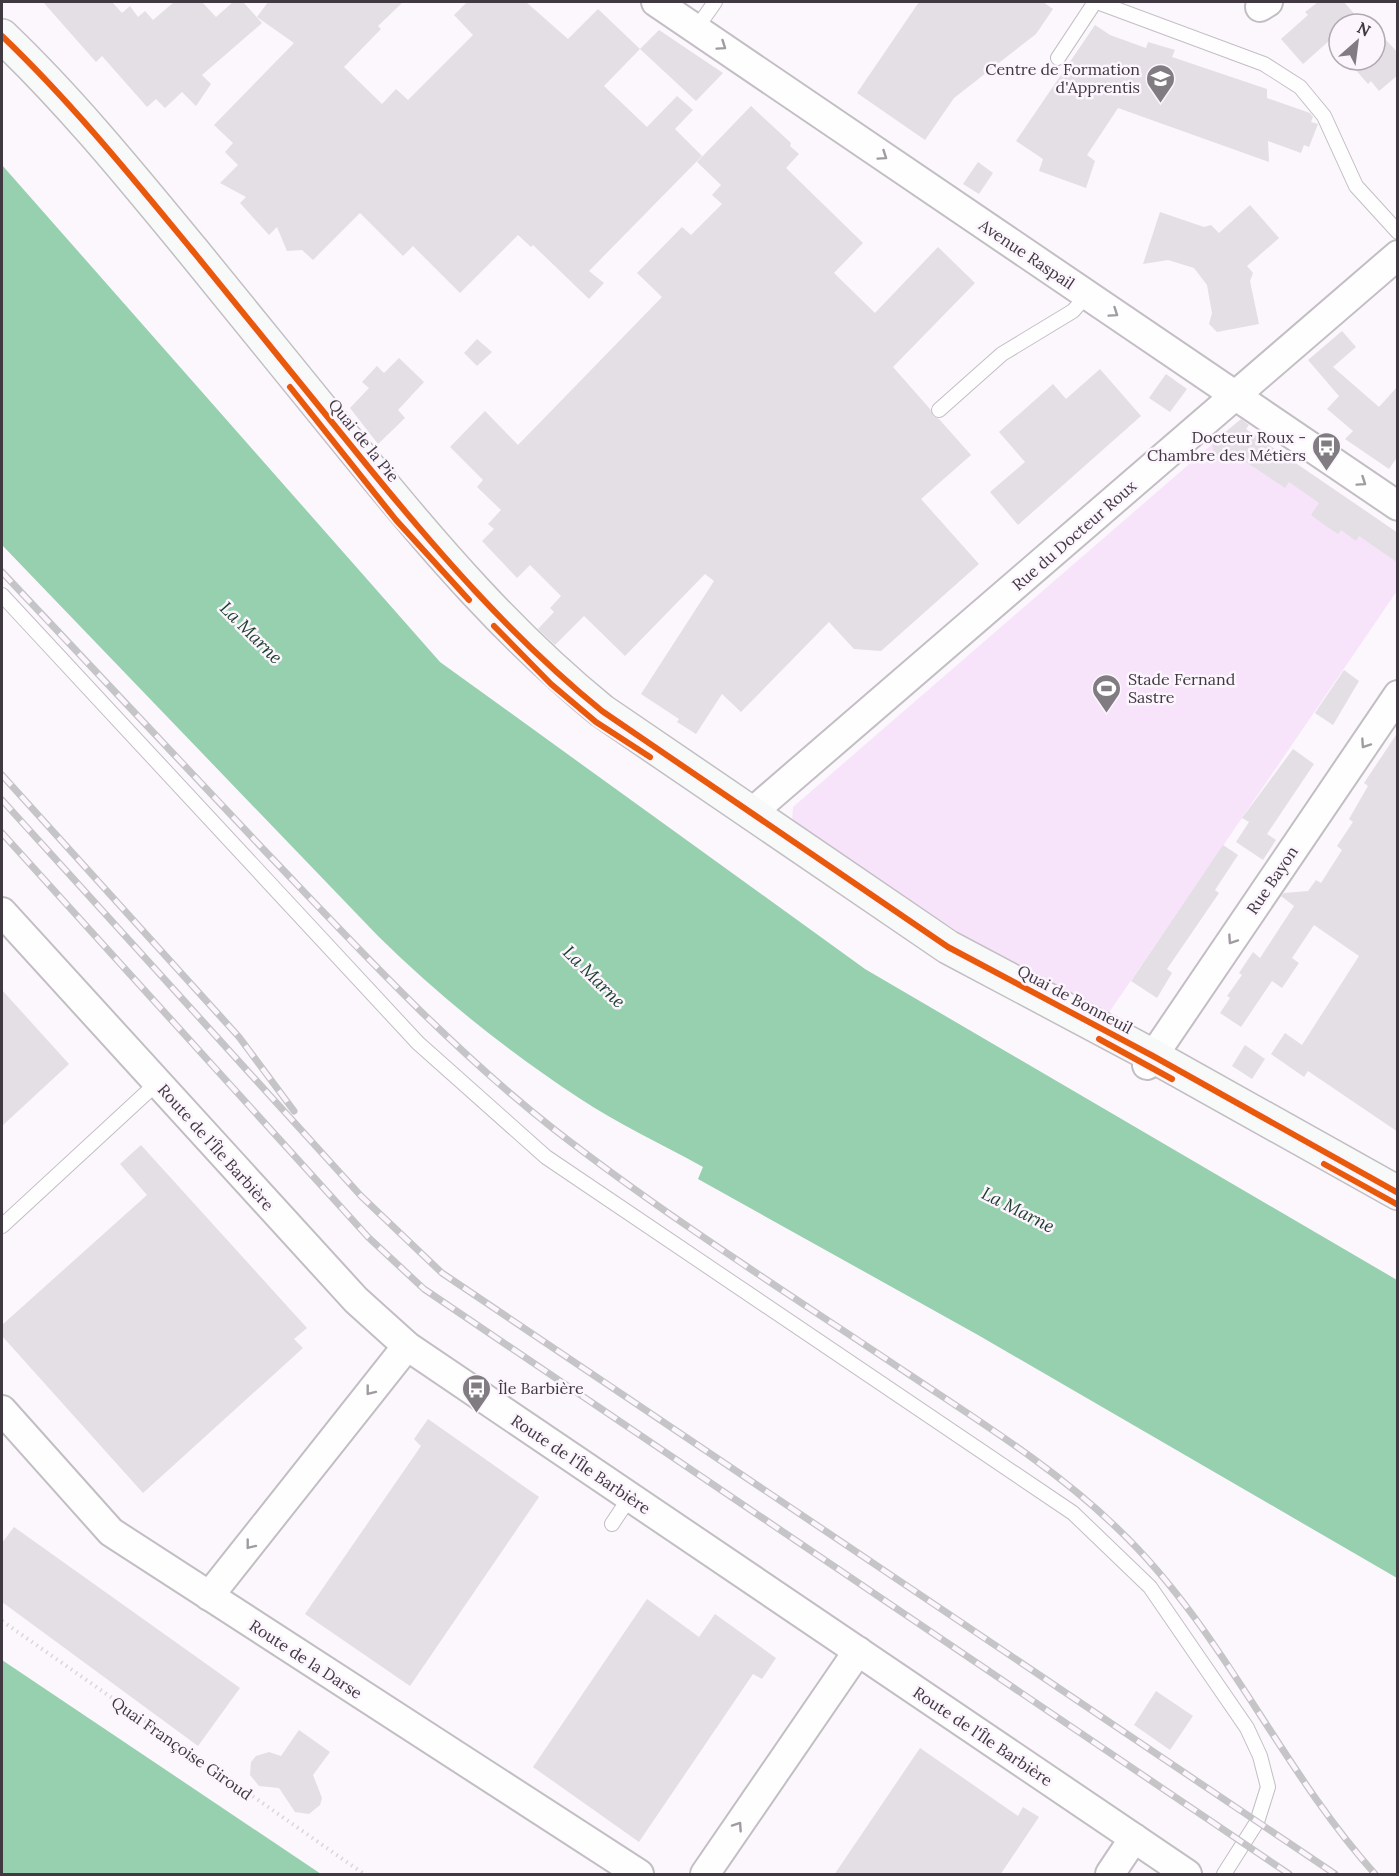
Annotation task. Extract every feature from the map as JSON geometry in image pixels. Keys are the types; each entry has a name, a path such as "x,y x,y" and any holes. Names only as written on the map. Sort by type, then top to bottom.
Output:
{"street":[{"name":"Avenue Raspail","path":"656,2 1398,506"},
{"name":"Quai de la Pie","path":"2,36 44,77 150,199 427,538 483,601 567,683 602,711 750,814"},
{"name":"Rue du Docteur Roux","path":"750,814 1398,255"},
{"name":"Rue Bayon","path":"1150,1060 1398,695"},
{"name":"Quai de Bonneuil","path":"750,814 948,947 1150,1060 1398,1193"},
{"name":"Route de l'Île Barbière","path":"2,912 356,1300 407,1346 1187,1875"},
{"path":"209,1596 407,1346"},
{"name":"Route de la Darse","path":"2,1410 111,1532 639,1875"},
{"path":"705,1875 858,1651"},
{"path":"1110,1875 1134,1839"}],"lane":[{"path":"696,29 715,2"},
{"path":"1058,58 1096,2 1264,64 1300,87 1324,116 1356,186 1398,232"},
{"path":"939,410 1002,354 1073,311 1087,295"},
{"path":"2,595 418,1043 546,1157 1072,1513 1150,1587 1246,1728 1260,1756 1268,1787 1257,1822 1224,1875"},
{"path":"2,1226 158,1083"},
{"path":"612,1524 630,1497"}],"shaded area":[{"name":"Stade Fernand Sastre","path":"1232,427 1397,533 1397,591 1108,1014 957,931 792,822 793,807"}],"water":[{"name":"La Marne","path":"2,165 440,662 865,969 1397,1280 1397,1578 978,1335 698,1179 703,1167 625,1125 552,1080 449,1001 378,936 2,545"},
{"path":"2,1660 321,1874 2,1874"}],"building":[{"path":"43,2 112,2 122,13 130,6 138,17 145,11 153,20 174,2 202,2 216,17 233,2 243,2 262,23 202,75 211,84 196,106 182,92 165,108 156,99 147,107 102,56 96,62"},
{"path":"268,2 403,2 378,26 381,29 344,67 382,104 396,89 408,100 473,35 454,15 467,2 526,2 568,39 598,9 640,49 604,86 647,127 677,96 693,110 675,129 702,156 589,271 604,283 589,299 533,245 531,247 518,235 460,293 413,246 403,256 360,213 313,260 302,250 287,251 277,227 269,235 240,203 246,197 220,183 238,165 225,152 233,143 214,125 294,43 257,17"},
{"path":"919,2 1043,2 1053,9 1036,34 954,98 925,140 857,93"},
{"path":"1318,2 1344,2 1353,12 1327,12 1327,43 1303,64 1281,39 1308,15 1305,12"},
{"name":"Centre de Formation d'Apprentis","path":"1095,25 1110,35 1146,48 1148,42 1175,50 1172,57 1267,89 1267,98 1310,113 1313,117 1311,122 1318,124 1309,147 1304,145 1301,153 1268,141 1269,162 1118,108 1087,155 1095,161 1086,188 1039,171 1043,159 1016,141"},
{"path":"659,30 723,73 696,101 640,49"},
{"path":"1387,41 1398,53 1398,75 1379,91 1371,81 1368,84 1358,72 1387,72"},
{"path":"751,106 791,143 790,146 799,154 786,168 863,243 834,273 875,313 938,247 975,283 893,367 930,409 933,416 939,419 971,455 921,499 979,564 881,651 854,649 829,622 741,712 722,694 696,734 677,722 679,719 641,694 714,581 705,574 625,656 584,616 555,645 538,629 554,612 550,608 561,596 530,565 517,578 482,541 494,529 488,524 501,510 477,487 483,480 450,447 485,411 518,445 662,297 637,273 682,227 691,235 722,204 712,195 721,185 697,162"},
{"path":"978,162 993,173 979,194 963,184"},
{"path":"1250,205 1279,238 1247,266 1253,273 1250,281 1259,324 1217,332 1209,324 1212,313 1207,285 1194,268 1168,260 1143,264 1160,212 1204,227 1211,225 1219,233"},
{"path":"1342,331 1356,347 1333,367 1379,407 1398,386 1398,456 1389,469 1345,439 1353,431 1327,409 1339,396 1308,360"},
{"path":"477,339 492,352 477,366 464,353"},
{"path":"399,358 424,382 398,410 405,418 378,444 350,408 369,388 362,382 377,366 384,373"},
{"path":"1100,369 1141,416 1018,525 990,492 1025,462 999,432 1053,384 1066,399"},
{"path":"1166,374 1187,389 1170,412 1149,398"},
{"path":"1241,419 1249,425 1246,429 1398,533 1398,563 1359,536 1356,541 1341,530 1338,534 1323,524 1311,515 1319,503 1289,482 1285,488 1231,452 1215,461 1212,443"},
{"path":"1344,670 1359,681 1333,725 1315,713"},
{"path":"1398,732 1398,1132 1308,1071 1304,1077 1271,1054 1285,1033 1302,1045 1359,956 1314,925 1292,958 1299,963 1282,988 1272,981 1241,1027 1220,1013 1230,998 1227,996 1242,975 1239,973 1253,952 1260,958 1294,906 1281,896 1284,893 1308,891 1316,880 1321,883 1342,850 1337,846 1353,822 1349,819 1368,786 1364,783"},
{"path":"1293,749 1314,764 1267,834 1276,840 1263,860 1236,842 1249,822 1242,818"},
{"path":"1223,845 1238,855 1215,890 1219,893 1167,969 1172,973 1157,998 1131,981"},
{"path":"2,990 69,1064 2,1126"},
{"path":"1245,1045 1265,1059 1252,1079 1232,1066"},
{"path":"141,1145 307,1328 294,1339 303,1348 143,1493 2,1336 2,1325 147,1195 120,1164"},
{"path":"428,1419 539,1497 410,1686 305,1614 421,1446 414,1439"},
{"path":"14,1527 240,1688 198,1746 2,1602 2,1543"},
{"path":"647,1599 699,1637 715,1614 776,1658 762,1679 753,1674 639,1842 533,1767"},
{"path":"1156,1691 1193,1716 1170,1750 1134,1725"},
{"path":"299,1730 330,1752 313,1775 322,1798 320,1805 309,1814 295,1812 279,1788 259,1786 250,1775 251,1762 256,1756 269,1752 281,1756"},
{"path":"920,1748 1018,1816 1023,1807 1039,1817 1000,1875 834,1875"}],"railway":[{"path":"2,572 370,960 441,1031 516,1098 641,1194 1018,1447 1069,1486 1118,1529 1155,1568 1189,1610 1309,1789 1375,1874"},
{"path":"2,775 239,1037 294,1111"},
{"path":"2,800 361,1196 442,1273 1335,1874"},
{"path":"2,833 368,1237 424,1289 1289,1874"}],"cycle path":[{"path":"2,36 52,87 123,167 446,559 536,653 602,711 948,947 1153,1056 1398,1193"},
{"path":"290,387 396,520 469,600"},
{"path":"494,626 551,684 596,722 650,757"},
{"path":"1099,1039 1172,1079"},
{"path":"1324,1164 1398,1205"}],"place":[{"name":"Centre de Formation d'Apprentis","path":"1161,104"},
{"name":"Docteur Roux - Chambre des Métiers","path":"1327,472"},
{"name":"Stade Fernand Sastre","path":"1107,714"},
{"name":"Île Barbière","path":"477,1414"}]}
